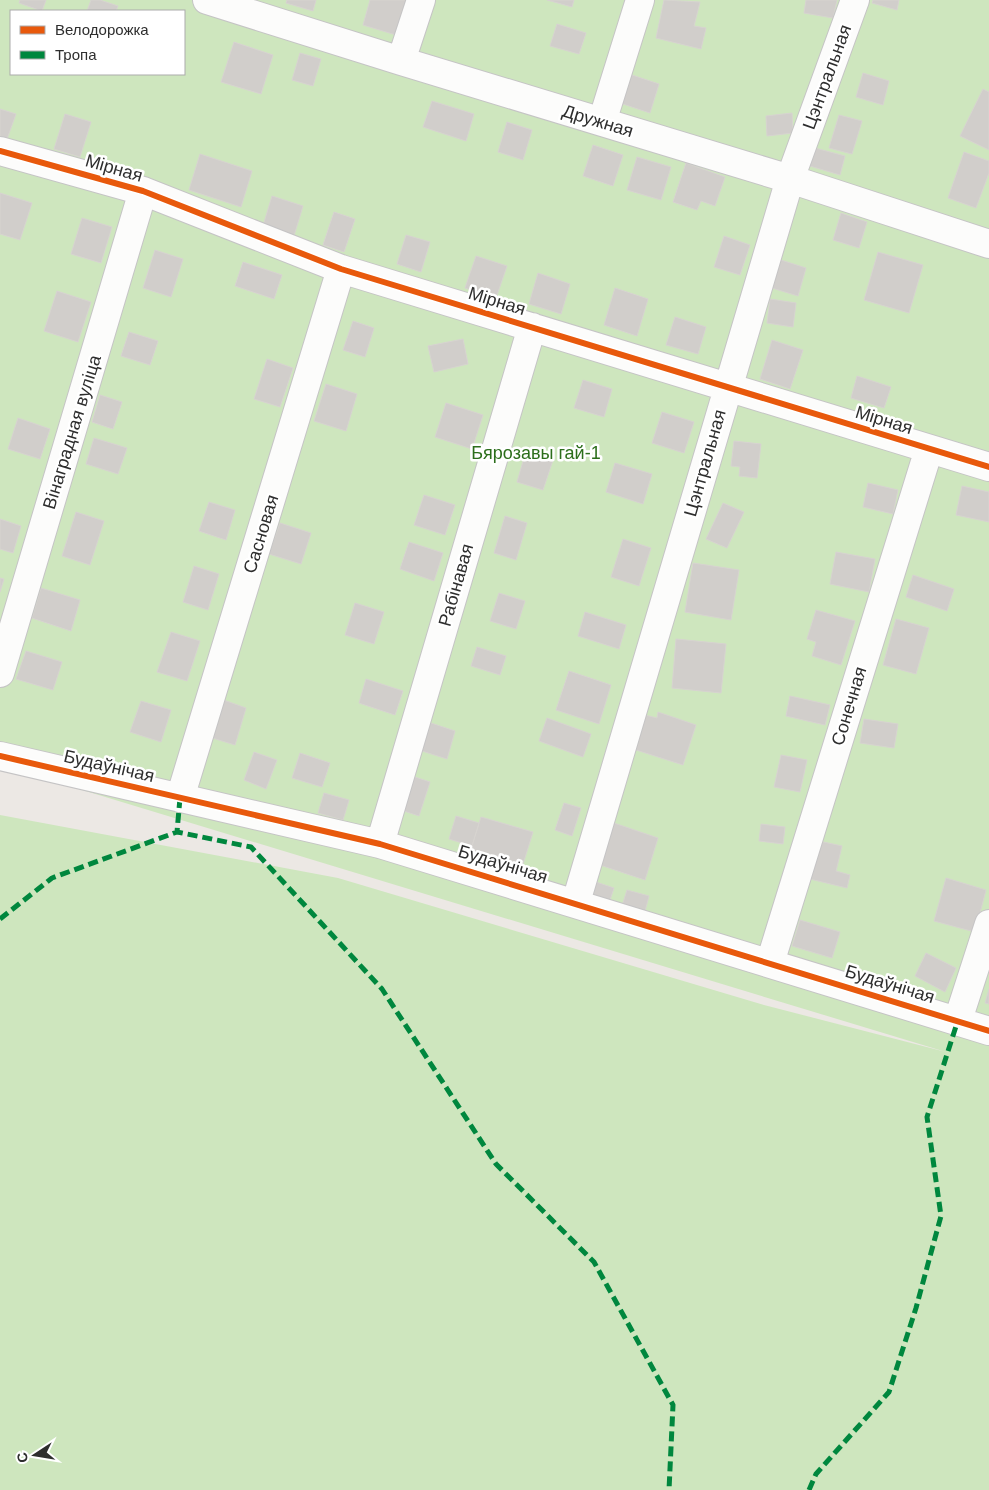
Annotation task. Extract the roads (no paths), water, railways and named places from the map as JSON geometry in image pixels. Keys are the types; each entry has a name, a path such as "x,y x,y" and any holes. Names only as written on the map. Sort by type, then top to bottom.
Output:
{"street":[{"name":"Дружная","path":"209,0 401,61 790,179 989,244"},
{"path":"401,61 421,0"},
{"path":"602,122 640,0"},
{"name":"Цэнтральная","path":"576,902 790,179 855,0"},
{"name":"Мірная","path":"0,151 143,192 341,269 989,467"},
{"name":"Вінаградная вуліца","path":"0,673 143,192"},
{"name":"Сасновая","path":"180,798 341,269"},
{"name":"Рабінавая","path":"380,844 532,327"},
{"name":"Сонечная","path":"770,963 929,449"},
{"name":"Будаўнічая","path":"0,756 380,844 576,902 989,1031"},
{"path":"958,1020 989,924"}],"park label":[{"name":"Бярозавы гай-1","path":"536,453"}]}
